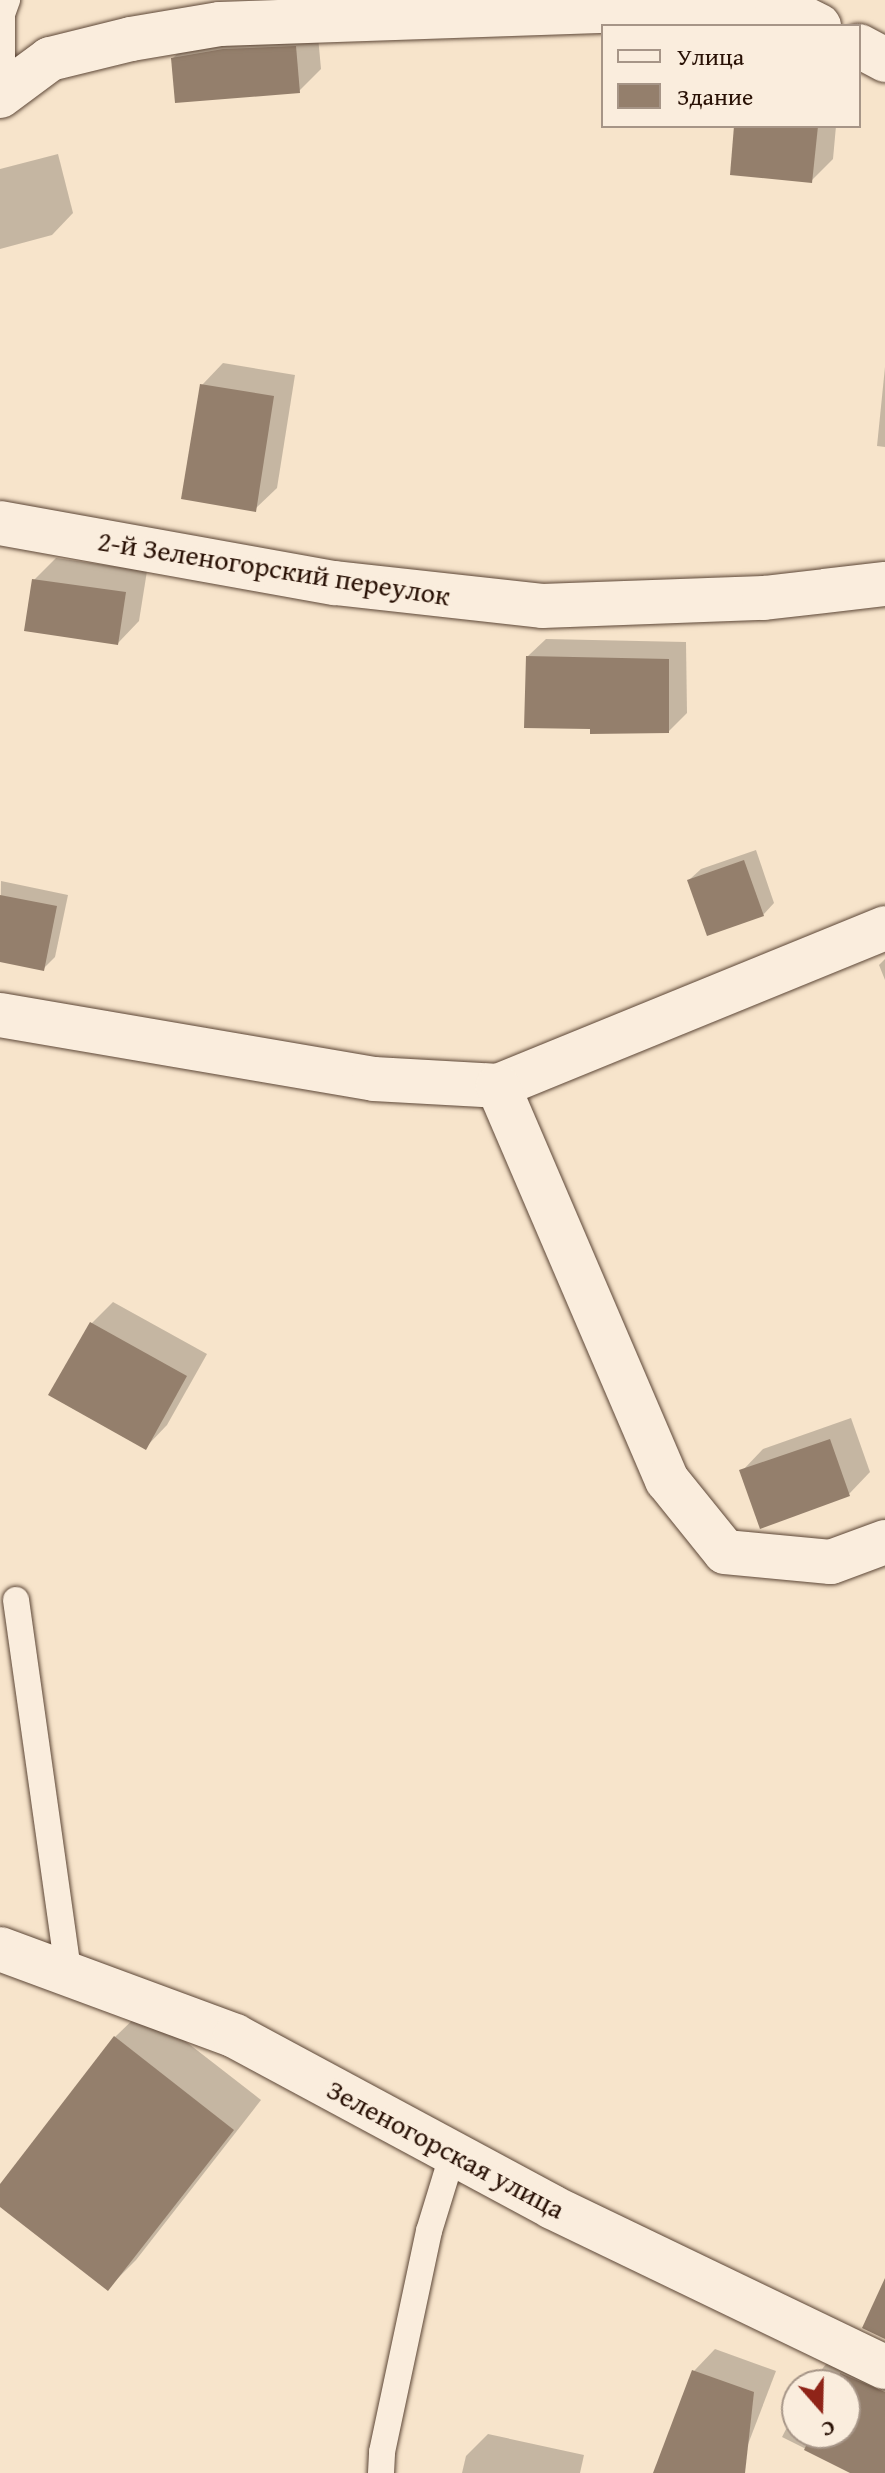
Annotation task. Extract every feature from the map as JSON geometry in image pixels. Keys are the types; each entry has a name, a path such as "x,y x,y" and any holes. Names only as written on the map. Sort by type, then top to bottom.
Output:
{"street":[{"path":"1,94 50,59 131,39 220,24 777,5 815,24"},
{"path":"861,47 885,60"},
{"name":"2-й Зеленогорский переулок","path":"0,523 335,583 542,606 764,598 885,584"},
{"path":"0,1015 374,1079 498,1086 885,928"},
{"path":"498,1086 667,1480 725,1552 831,1562 885,1542"},
{"name":"Зеленогорская улица","path":"0,1949 235,2036 552,2207 885,2367"}],"lane":[{"path":"1,94 2,14 7,0"},
{"path":"16,1600 69,1975"},
{"path":"381,2473 382,2452 429,2231 453,2153"}],"building":[{"path":"296,46 300,93 175,103 171,58 223,49"},
{"path":"734,128 818,128 812,183 730,175"},
{"path":"200,384 274,396 256,512 181,499"},
{"path":"32,579 126,592 118,645 24,631"},
{"path":"526,656 669,659 669,733 590,734 590,729 524,728"},
{"path":"744,860 764,916 707,936 687,880"},
{"path":"0,895 57,906 44,971 0,962"},
{"path":"90,1322 187,1376 146,1450 48,1395"},
{"path":"830,1439 850,1496 760,1529 739,1470"},
{"path":"114,2036 234,2130 108,2291 0,2207 0,2184"},
{"path":"885,2278 885,2339 862,2328"},
{"path":"692,2370 754,2392 745,2473 653,2473"},
{"path":"861,2382 885,2392 885,2473 850,2473 804,2450 861,2449"}]}
